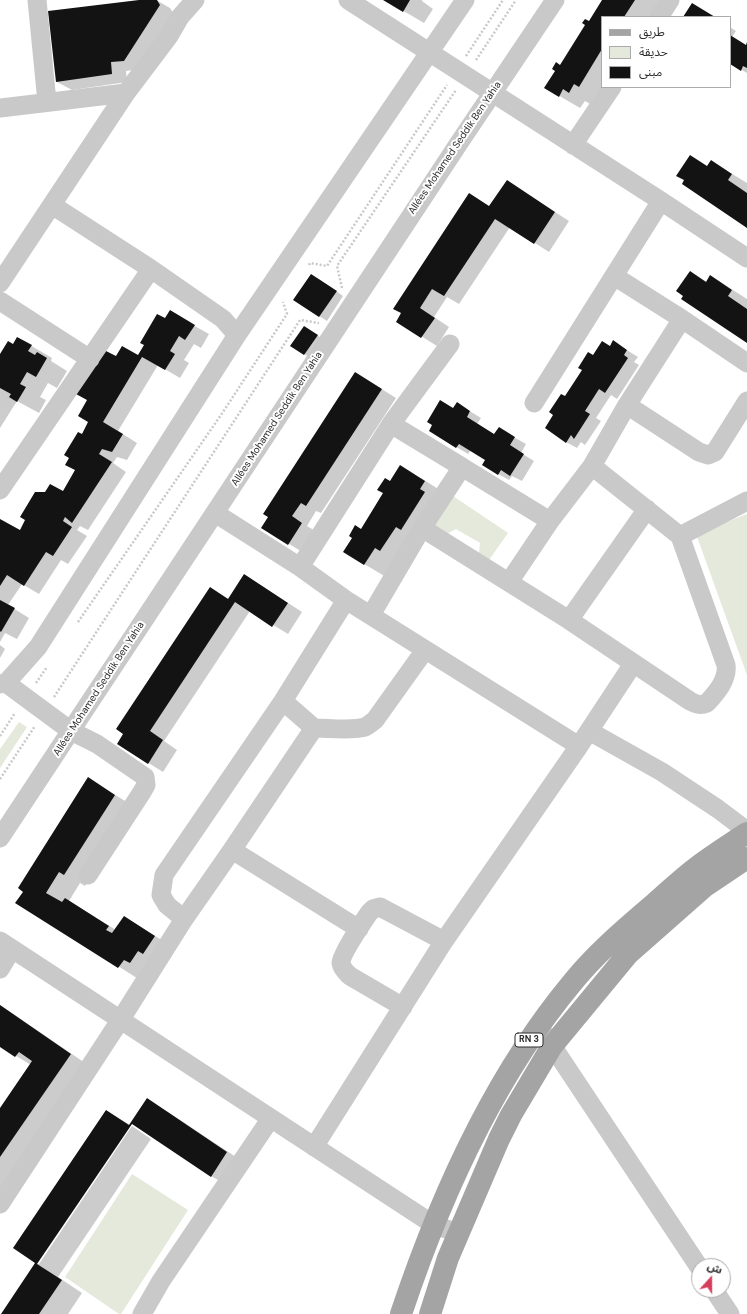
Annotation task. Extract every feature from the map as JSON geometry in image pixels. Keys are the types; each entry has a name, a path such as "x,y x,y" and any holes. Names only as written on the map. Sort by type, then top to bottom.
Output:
{"main road":[{"name":"RN 3","path":"430,1314 445,1265 500,1139 512,1115 552,1046 628,954 653,918 696,867 747,832"},
{"name":"RN 3","path":"401,1314 417,1267 434,1225 464,1156 490,1105 523,1047 572,982 609,944 704,888 747,858"}],"street":[{"path":"37,0 47,102"},
{"path":"0,283 126,93 169,36 181,8 195,0"},
{"path":"348,0 747,258"},
{"path":"88,875 142,792 146,785 145,777 106,750 71,731 45,711 3,684 38,647 237,335 464,0"},
{"name":"Allées Mohamed Seddik Ben Yahia","path":"0,838 555,0"},
{"path":"660,16 670,0"},
{"path":"573,145 611,88"},
{"path":"0,108 126,93"},
{"path":"534,403 661,201"},
{"path":"52,205 151,269 223,319 237,335"},
{"path":"0,490 151,269"},
{"path":"614,276 682,319 747,363"},
{"path":"0,301 90,360"},
{"path":"509,582 550,521 592,466 627,405 682,319"},
{"path":"300,567 391,424 450,344"},
{"path":"627,405 699,452 711,454 715,452 747,400"},
{"path":"391,424 550,521"},
{"path":"422,528 569,620 633,664 696,704 703,705 707,703 725,679 727,672 680,536 592,466"},
{"path":"371,616 422,528 462,467"},
{"path":"680,536 747,501"},
{"path":"569,620 646,509"},
{"path":"215,513 300,567 346,600 425,650 584,739 662,772 718,810 747,832"},
{"path":"184,919 167,905 161,895 164,875 283,701 346,600"},
{"path":"283,701 314,728 363,727 376,720 425,650"},
{"path":"314,1147 444,941 584,739 633,664"},
{"path":"0,1204 121,1019 184,919 314,728"},
{"path":"232,850 359,929"},
{"path":"403,1007 350,976 343,969 341,964 343,955 368,913 380,907 444,941"},
{"path":"0,969 6,945 434,1225 459,1233"},
{"path":"540,1026 693,1258"},
{"path":"142,1314 161,1281 271,1118"},
{"path":"719,1298 730,1314"}],"path":[{"path":"343,292 337,266 461,73 504,0"},
{"path":"306,269 310,263 327,266 461,73 516,0"},
{"path":"75,626 218,418 287,314 283,303 286,297"},
{"path":"0,780 300,320 322,323"},
{"path":"0,736 48,665"}],"green space":[{"path":"453,496 508,533 489,560 479,553 480,543 456,529 445,535 433,527"},
{"path":"747,514 747,675 696,534"},
{"path":"19,722 27,727 0,768 0,749"},
{"path":"132,1174 188,1210 121,1314 119,1314 65,1277"}],"building":[{"path":"139,0 157,0 160,5 124,61 111,62 112,74 56,82 48,11"},
{"path":"383,0 410,0 403,12"},
{"path":"602,0 635,0 625,16 601,16 601,51 579,87 574,84 569,93 563,89 559,97 544,88 555,71 552,69 556,62 560,65 585,25 582,23 585,19 589,21"},
{"path":"692,3 713,16 684,16"},
{"path":"731,36 746,45 747,42 747,68 743,66 741,71 731,65"},
{"path":"690,155 707,166 711,160 732,174 728,180 747,193 747,228 682,184 684,180 676,176"},
{"path":"507,180 555,212 534,244 495,219 444,296 432,289 420,308 435,318 421,338 396,322 401,313 393,309 469,193 489,206"},
{"path":"690,271 706,282 710,275 732,290 728,296 747,309 747,343 681,299 683,296 676,291"},
{"path":"311,274 337,291 319,317 293,300"},
{"path":"170,310 195,325 185,340 179,336 170,351 175,354 165,370 142,357 103,422 123,434 112,452 102,449 99,454 112,462 72,523 65,517 63,521 72,527 53,556 46,552 24,586 7,575 0,586 0,519 20,530 25,520 20,517 35,492 45,492 50,484 63,491 75,470 65,465 69,458 64,455 78,432 82,434 88,422 78,416 87,400 76,394 102,349 116,356 122,346 138,355 144,345 140,343 157,314 165,318"},
{"path":"304,326 318,335 304,355 290,346"},
{"path":"17,337 32,345 28,351 35,355 37,352 47,358 36,377 27,372 20,384 26,387 17,402 9,397 11,394 0,388 0,354 8,341 13,344"},
{"path":"613,340 627,350 624,355 628,358 605,393 599,389 585,411 590,414 574,439 571,435 566,443 545,428 553,415 549,412 561,394 565,396 582,370 578,368 588,352 593,355 602,341 610,346"},
{"path":"355,372 382,389 306,506 301,503 292,516 302,523 288,545 261,528 268,517 263,514"},
{"path":"440,400 453,408 457,402 470,411 467,417 494,434 499,427 515,437 510,445 524,454 510,476 501,470 498,475 482,465 485,460 459,444 456,448 429,431 432,425 427,422"},
{"path":"400,465 425,481 420,489 425,492 401,530 396,527 380,551 375,548 364,565 343,552 352,538 349,536 355,525 361,529 383,493 377,490 385,478 390,481"},
{"path":"244,574 288,603 272,627 235,602 150,731 163,740 148,764 117,744 123,734 116,729 210,587 228,599"},
{"path":"0,600 15,608 1,632 0,631"},
{"path":"88,777 115,795 64,875 59,872 46,893 62,902 65,898 109,926 106,930 112,933 124,916 155,936 143,954 138,951 130,963 124,960 118,968 15,903 23,892 18,888"},
{"path":"0,1005 71,1054 0,1157 0,1108 32,1061 19,1052 15,1057 0,1047"},
{"path":"147,1098 227,1152 211,1177 132,1124 37,1264 62,1280 39,1314 1,1314 35,1263 13,1248 106,1110 129,1125"}]}
